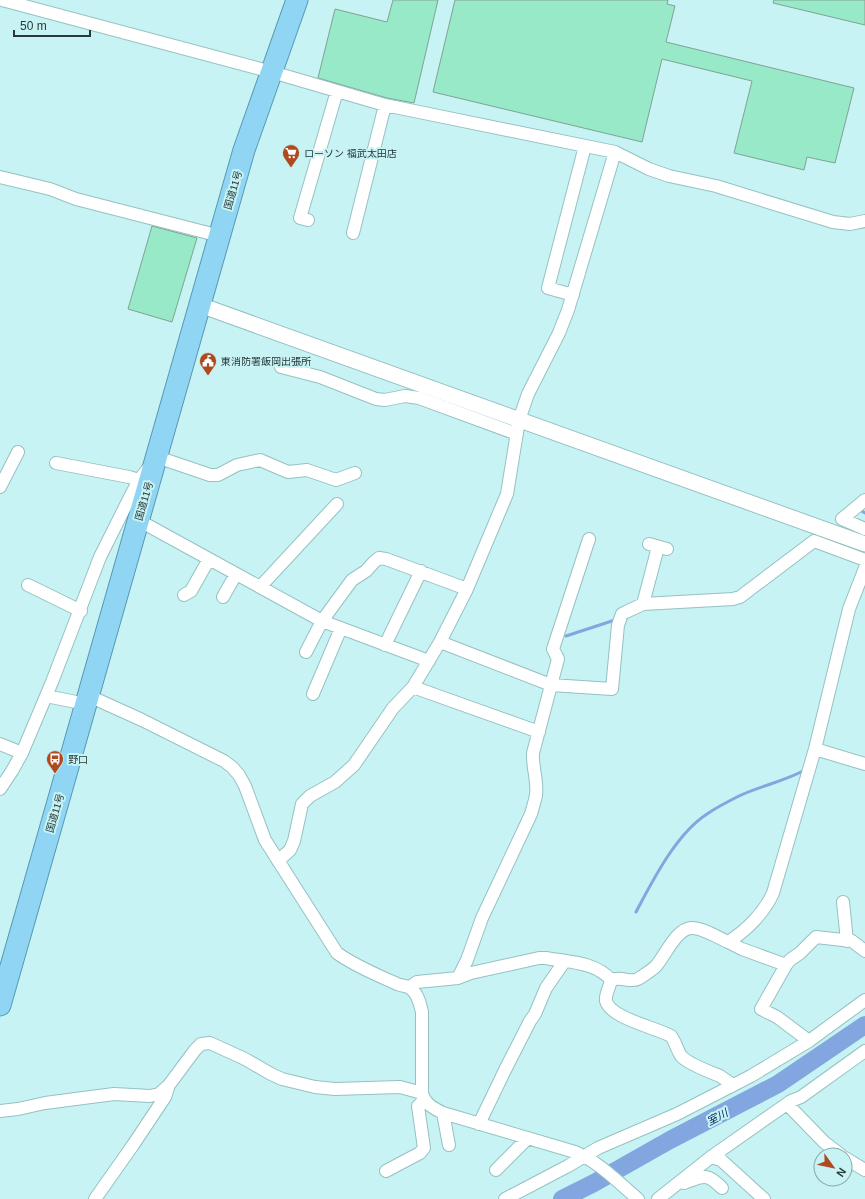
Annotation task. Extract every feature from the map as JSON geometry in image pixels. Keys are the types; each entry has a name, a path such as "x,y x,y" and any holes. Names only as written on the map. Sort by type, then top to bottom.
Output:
{"highway":[{"name":"国道11号","path":"0,1005 244,150 298,0"}],"street":[{"path":"2,0 272,72 385,105 615,152 649,169 669,176 716,186 833,222 850,224 865,221"},
{"path":"308,220 300,218 337,91"},
{"path":"353,233 385,105"},
{"path":"573,295 548,288 586,146"},
{"path":"278,861 290,850 294,841 302,804 310,796 335,782 354,765 393,708 413,686 429,662 467,589 507,494 518,427 528,394 559,333 573,295 615,152"},
{"path":"0,177 50,189 76,199 220,236"},
{"path":"200,305 518,427"},
{"path":"280,367 320,377 376,399 385,400 405,396 419,398 518,427 861,535"},
{"path":"0,488 18,452"},
{"path":"0,789 22,753 81,611 100,557 139,480 157,457 210,476 218,475 237,465 260,460 288,472 307,470 336,480 355,473"},
{"path":"56,463 139,480"},
{"path":"861,535 842,519 865,500"},
{"path":"260,587 336,504"},
{"path":"138,520 322,621 429,662"},
{"path":"849,554 861,535"},
{"path":"458,978 467,960 482,918 531,814 534,804 536,786 532,764 533,753 558,659 553,649 589,540"},
{"path":"440,642 551,685 612,689 618,625 622,614 642,604 733,599 740,597 814,541 865,560"},
{"path":"642,604 658,547"},
{"path":"306,652 322,621 352,580 366,571 379,558 421,571 467,589"},
{"path":"184,595 191,592 210,559"},
{"path":"728,942 752,922 763,910 773,893 815,749 849,609 865,568"},
{"path":"385,645 421,571"},
{"path":"223,597 236,574"},
{"path":"28,585 81,611"},
{"path":"313,694 341,628"},
{"path":"413,686 539,732"},
{"path":"46,696 87,700 142,720 224,761 232,767 239,774 245,786 265,840 337,953 350,963 397,985 410,987 417,982 458,978 471,973 539,958 594,967 606,974 611,980 606,996 607,1003 610,1008 626,1018 671,1036 675,1041 681,1055 686,1060 733,1085"},
{"path":"0,744 22,753"},
{"path":"815,749 865,764"},
{"path":"843,902 847,941"},
{"path":"611,980 618,978 631,981 636,980 650,971 656,966 678,935 687,929 697,929 742,949 786,965"},
{"path":"809,1041 778,1017 761,1009 786,965 816,937 852,941 865,951"},
{"path":"479,1124 505,1070 535,1014 546,988 564,962"},
{"path":"386,1171 420,1153 424,1148 418,1106 423,1096 422,1012 420,1002 410,987"},
{"path":"505,1199 590,1159 598,1148 677,1114 751,1076 809,1041 865,1000"},
{"path":"0,1111 45,1103 114,1094 150,1096 159,1094 169,1085 195,1050 201,1044 210,1042 245,1059 271,1074 289,1081 315,1087 335,1089 400,1087 423,1096 434,1109 443,1113 575,1152 590,1159 637,1198"},
{"path":"658,1199 711,1157 787,1104 801,1097 863,1054"},
{"path":"95,1199 134,1145 165,1097 169,1085"},
{"path":"787,1104 831,1147"},
{"path":"443,1113 449,1145"},
{"path":"496,1170 528,1138"},
{"path":"711,1157 721,1160 764,1199"},
{"path":"853,1163 865,1170"},
{"path":"677,1185 702,1177 707,1177 713,1179 722,1188"}],"building":[{"path":"393,0 438,0 414,103 387,98 318,78 335,9 387,22"},
{"path":"455,0 668,0 667,4 675,6 666,42 854,88 835,163 807,157 804,170 734,153 752,81 662,59 642,142 433,92"},
{"path":"774,0 865,0 865,25 773,3"},
{"path":"152,226 197,238 172,322 128,309"}],"waterway":[{"path":"860,510 865,513"},
{"path":"566,636 615,620"},
{"path":"636,912 666,858 685,833 696,823 707,814 739,796 805,770"},
{"name":"室川","path":"562,1199 594,1183 670,1140 778,1084 865,1025"}],"place":[{"name":"ローソン 福武太田店","path":"291,168"},
{"name":"東消防署飯岡出張所","path":"208,376"},
{"name":"野口","path":"55,774"}]}
